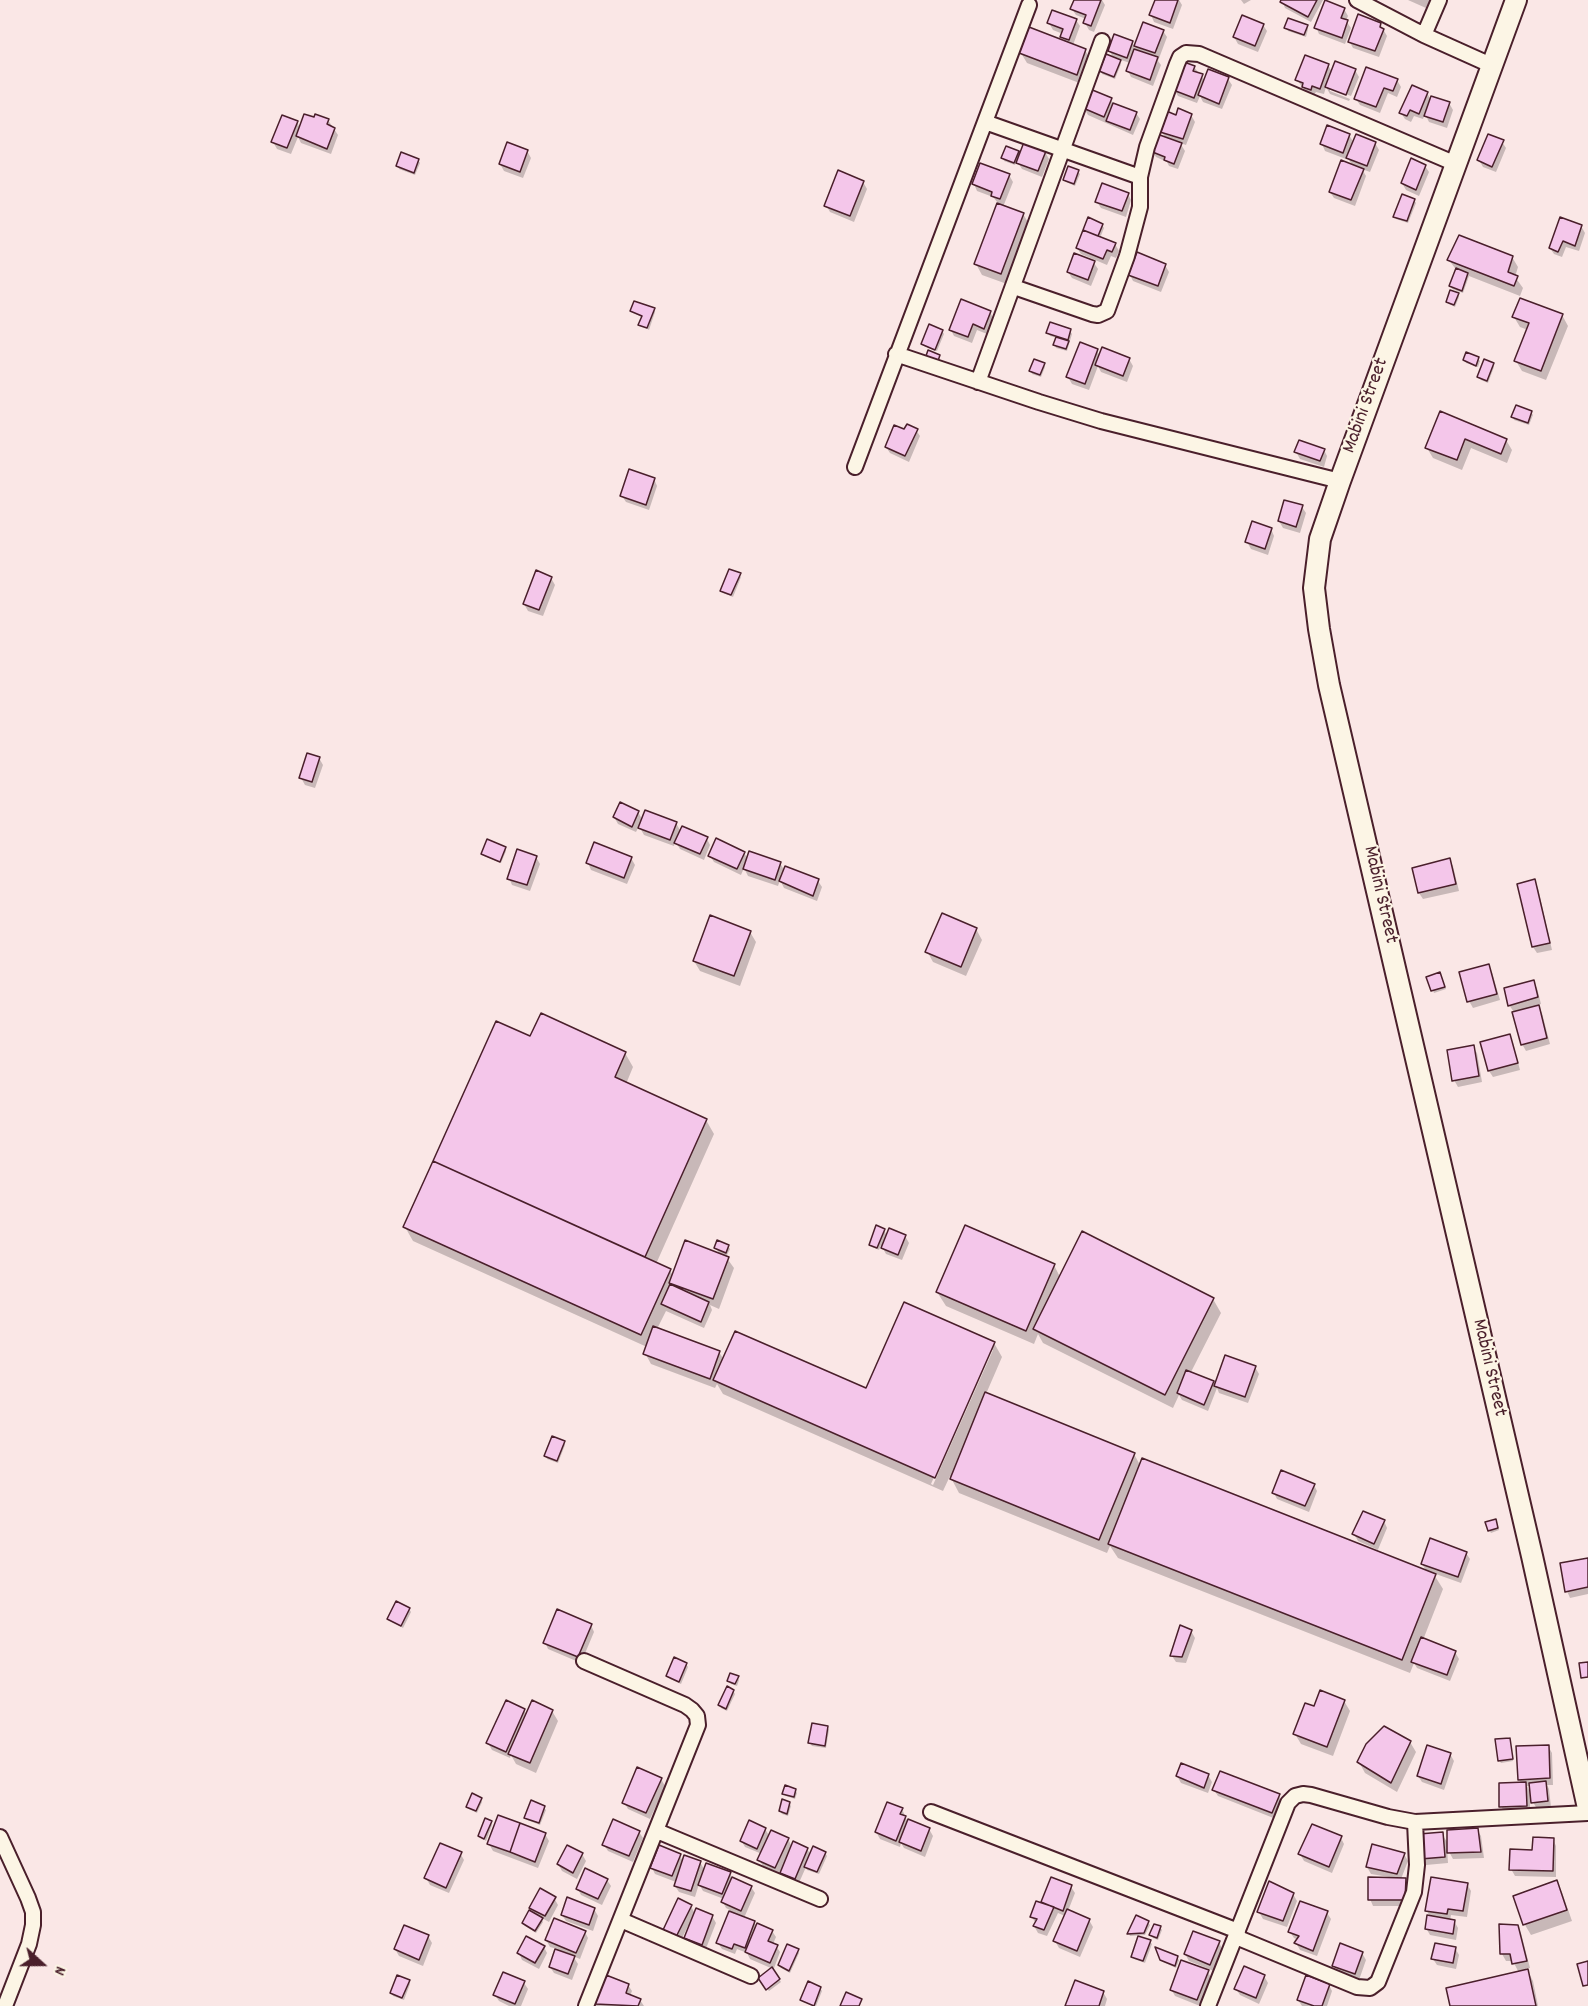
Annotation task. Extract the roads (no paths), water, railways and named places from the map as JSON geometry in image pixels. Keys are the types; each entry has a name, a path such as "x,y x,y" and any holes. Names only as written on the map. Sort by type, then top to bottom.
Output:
{"main road":[{"name":"Mabini Street","path":"1516,0 1320,539 1314,588 1329,686 1530,1545 1588,1808"}],"street":[{"path":"1357,0 1424,35 1493,66"},
{"path":"1424,35 1439,0"},
{"path":"855,467 1029,5"},
{"path":"978,382 1102,41"},
{"path":"1014,287 1092,314 1098,315 1107,311 1127,256 1140,207 1140,177 1147,147 1177,64 1180,57 1186,53 1192,52 1456,164"},
{"path":"985,122 1140,177"},
{"path":"896,354 1101,421 1340,481"},
{"path":"584,1660 685,1705 697,1716 698,1725 586,2006"},
{"path":"1208,2006 1288,1803 1295,1796 1311,1795 1388,1817 1415,1822 1588,1813"},
{"path":"931,1812 1237,1934 1357,1987 1370,1988 1378,1982 1414,1892 1417,1865 1415,1822"},
{"path":"657,1831 820,1899"},
{"path":"0,1837 33,1912 29,1944 5,2006"},
{"path":"621,1920 751,1976"}]}
